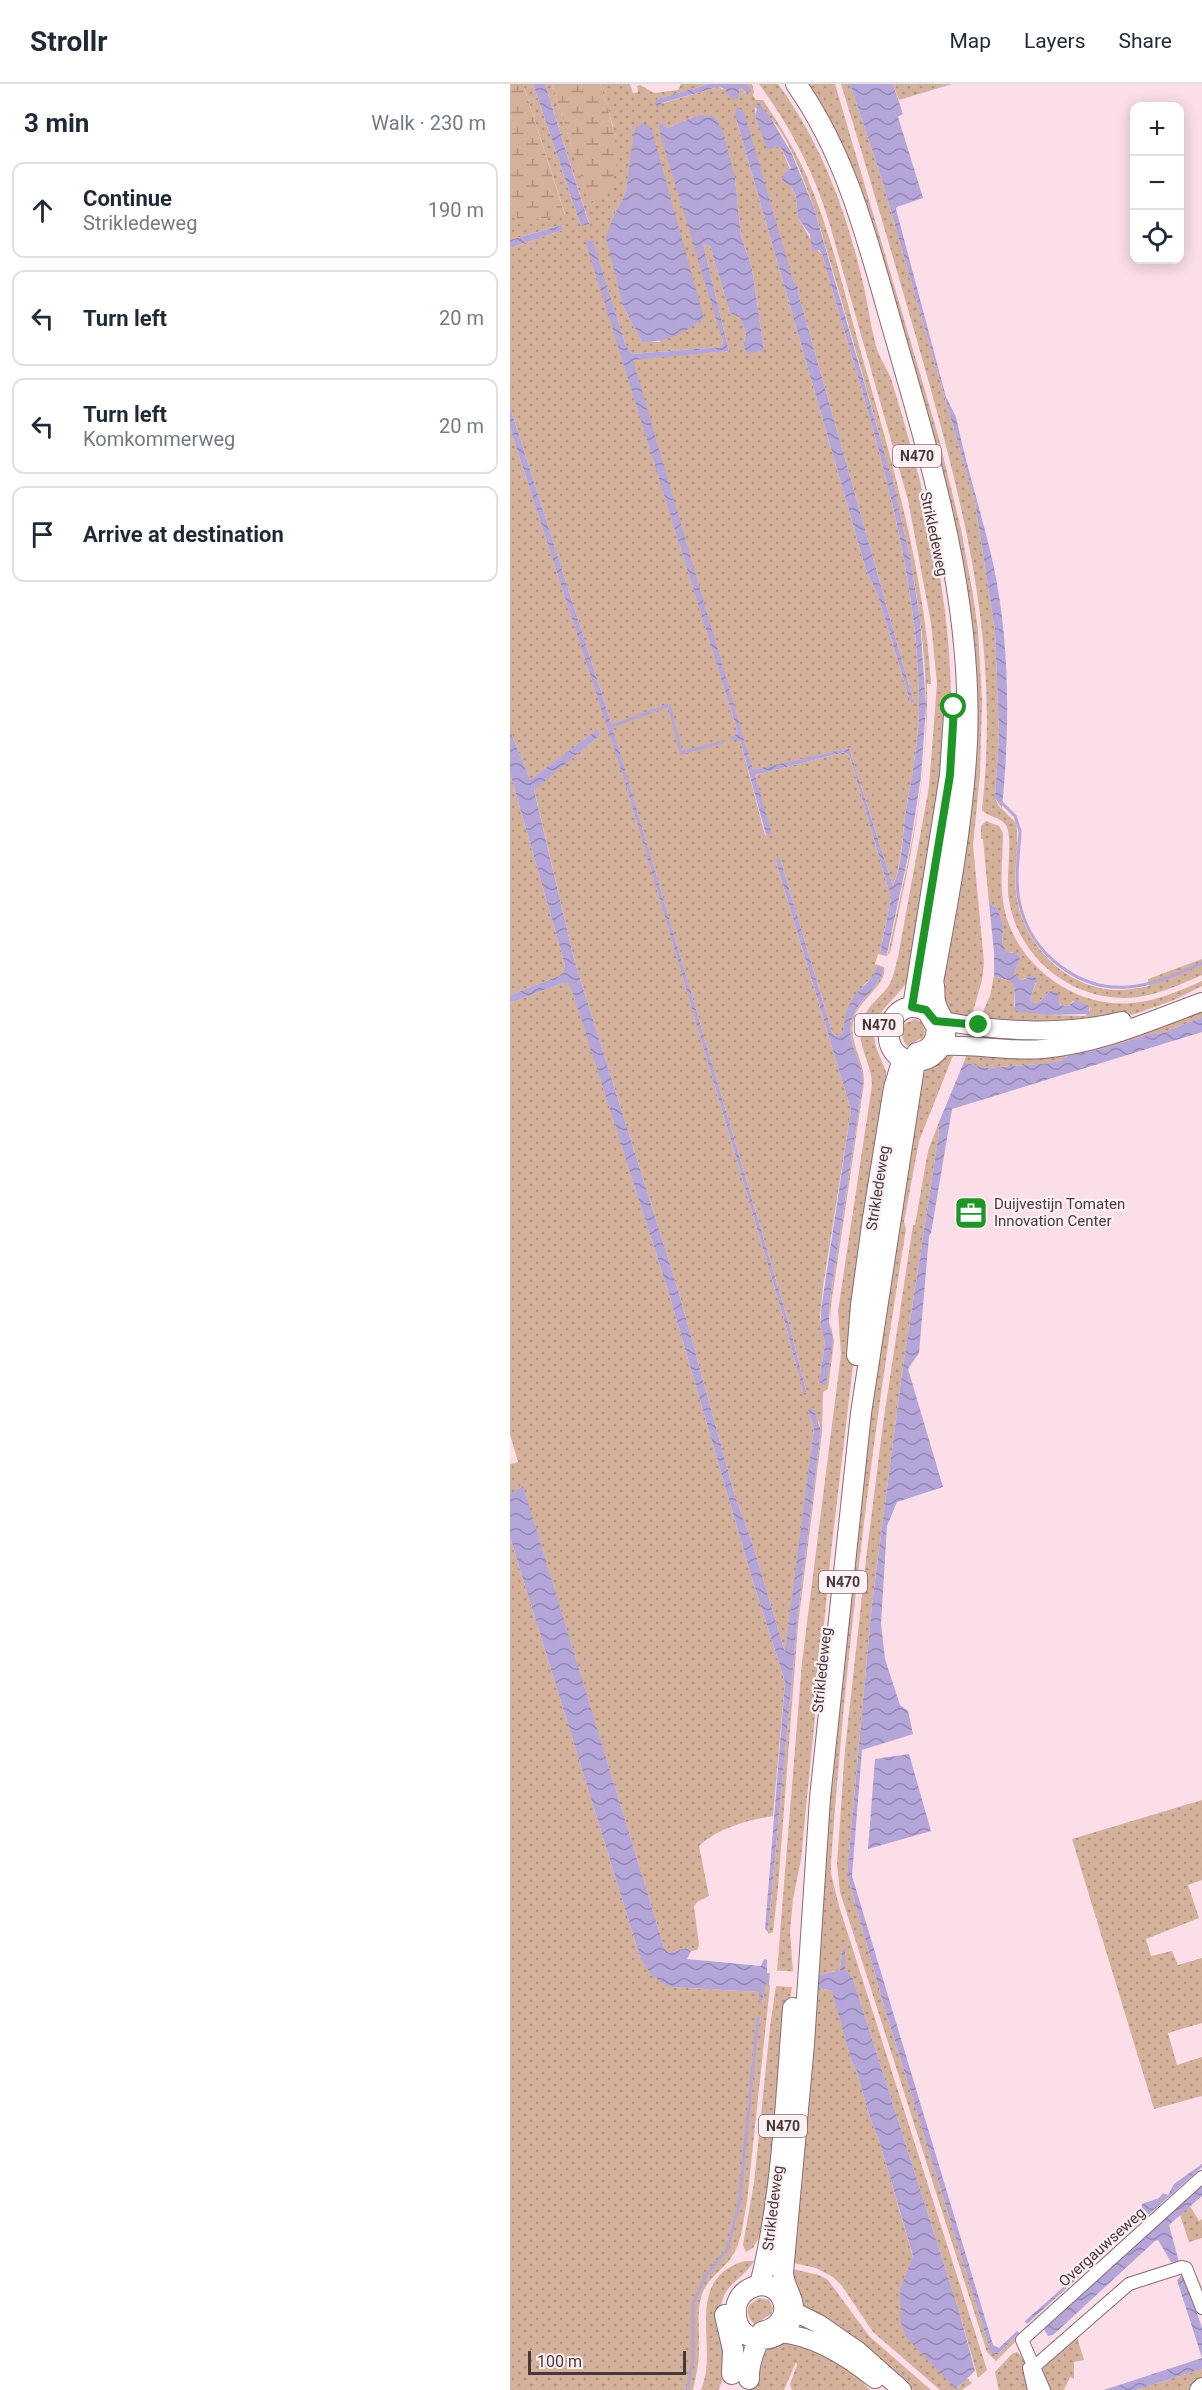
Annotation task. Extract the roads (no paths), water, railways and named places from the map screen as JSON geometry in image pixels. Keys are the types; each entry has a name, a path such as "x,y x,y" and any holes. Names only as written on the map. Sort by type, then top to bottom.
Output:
{"main road":[{"name":"Strikledeweg","path":"783,84 799,108 827,163 852,232 923,480 935,531 950,620 955,678 950,775 925,977 931,1013"},
{"name":"Strikledeweg","path":"796,84 831,142 849,186 881,285 921,427 946,529 958,592 965,657 967,740 957,850 925,977"},
{"name":"N470","path":"903,1091 880,1044 879,1026 882,1015 925,977"},
{"path":"931,1013 1030,1029 1085,1028 1135,1017 1202,991"},
{"path":"914,1059 933,1055 942,1046 1018,1049 1071,1045 1135,1028 1202,1002"},
{"name":"N470","path":"931,1013 937,1031 934,1043 926,1051 917,1053 914,1059 893,1049 888,1032 897,1014 905,1009 931,1013 945,1033 942,1046"},
{"name":"Strikledeweg","path":"773,2286 767,2260 778,2235 782,2141 801,1980 821,1673 861,1305 903,1091 914,1059"},
{"name":"N470","path":"738,2383 725,2305 731,2291 757,2264 763,2244 778,2235"},
{"path":"774,2327 784,2303 773,2286 742,2294 736,2306 737,2323 774,2327 824,2330 858,2351 902,2390"},
{"name":"N470","path":"738,2383 748,2371 774,2327"},
{"path":"774,2327 837,2353 888,2390"}],"street":[{"name":"Overgauwseweg","path":"1023,2340 1202,2177"},
{"path":"1035,2366 1129,2284 1186,2268 1202,2308"},
{"path":"1023,2340 1044,2390"},
{"path":"1023,2340 1034,2390"}],"water":[{"path":"533,84 545,84 589,224 581,226"},
{"path":"709,84 747,84 751,90 747,94 740,87 738,98 733,100 723,88 718,87 662,103 658,108 655,104 657,99"},
{"path":"850,84 893,84 903,114 898,117 923,198 896,209 946,397 956,417 999,593 1007,685 1002,808 995,798 999,735 995,631 975,502 881,177"},
{"path":"758,103 772,120 792,154 814,208 894,486 911,563 920,619 926,706 921,777 910,847 887,954 880,953 891,898 850,757 845,752 755,775 772,834 766,835 740,740 732,740 730,737 738,733 585,240 593,241 625,343 631,354 721,347 723,342 660,134 659,120 667,128 698,115 715,117 723,132 735,178 741,236 752,268 764,350 750,354 743,347 746,333 740,318 730,313 710,246 703,243 729,351 633,360 753,770 849,748 893,886 900,858 919,719 917,649 910,592 886,478 822,254 819,250 812,251 810,235 798,218 796,196 792,188 782,180 784,173 791,168 781,148 776,146 770,150 767,148 755,116 757,109 755,106"},
{"path":"737,108 741,108 745,115 793,280 798,287 914,703 911,704 878,596 866,570 735,115"},
{"path":"645,123 652,131 704,318 675,336 642,342 623,306 606,238 613,217 626,192 634,132 636,127"},
{"path":"562,225 563,230 510,248 510,240"},
{"path":"510,407 614,732 789,1324 807,1394 804,1395 785,1323 624,779 510,428"},
{"path":"598,729 600,735 534,790 574,959 679,1293 735,1496 751,1539 785,1652 814,1428 808,1410 813,1408 821,1430 799,1605 768,1932 765,1929 785,1682 751,1575 669,1294 571,988 567,983 563,983 510,1003 510,995 559,976 565,965 510,773 510,730 530,780"},
{"path":"777,857 780,858 833,1035 839,1036 843,1033 847,1012 854,997 872,978 878,966 884,969 877,984 857,1008 851,1024 851,1040 863,1075 863,1083 829,1306 829,1323 833,1340 824,1385 819,1382 825,1343 821,1326 821,1310 851,1110 776,862"},
{"path":"989,903 997,908 1001,918 1003,943 1007,952 1016,953 1020,959 1014,973 1021,980 1032,976 1037,979 1030,999 1032,1002 1038,1003 1051,990 1058,994 1060,1005 1068,1006 1076,1000 1089,1006 1089,1014 1048,1015 1015,1011 1014,985 1010,981 994,976"},
{"path":"1202,1017 1202,1032 952,1109 929,1236 919,1353 908,1369 943,1487 897,1502 887,1526 881,1623 885,1659 900,1705 908,1711 913,1734 862,1750 852,1876 993,2345 999,2348 1017,2331 1019,2333 997,2355 992,2353 988,2343 882,1999 847,1874 872,1604 902,1373 939,1122 964,1062 985,1068 1051,1063 1068,1056 1102,1049 1153,1033 1160,1034"},
{"path":"523,1486 664,1947 669,1953 686,1948 691,1951 687,1959 761,1966 764,1959 767,1960 767,1973 816,1976 840,1970 842,1950 845,1948 845,1970 852,1976 959,2311 975,2371 956,2389 906,2337 901,2323 900,2289 913,2256 879,2140 851,2060 832,1991 815,1987 766,1983 760,2005 759,1992 670,1987 652,1975 640,1957 510,1537 510,1494"},
{"path":"909,1754 931,1831 868,1849 875,1759"},
{"path":"1202,2164 1202,2167 1136,2226 1134,2224 1139,2219 1142,2204 1159,2198 1163,2193 1168,2195 1174,2184"},
{"path":"1202,2186 1202,2196 1169,2225 1179,2262 1171,2262 1158,2240 1155,2241 1053,2335 1048,2336 1044,2329"},
{"path":"1108,2248 1102,2256 1027,2324 1025,2321"},
{"path":"1182,2275 1202,2328 1202,2358 1177,2280"},
{"path":"1202,2358 1202,2369 1136,2390 1104,2390"}],"waterway":[{"path":"612,726 669,705 681,753 723,742"},
{"path":"1000,801 1015,816 1020,831 1017,887 1026,922 1034,939 1059,966 1092,983 1109,987 1128,987 1157,981 1202,963"},
{"path":"687,2390 693,2359 693,2304 705,2277 727,2250 739,2204 758,2018"}],"place":[{"name":"Duijvestijn Tomaten Innovation Center","path":"971,1213"}]}
